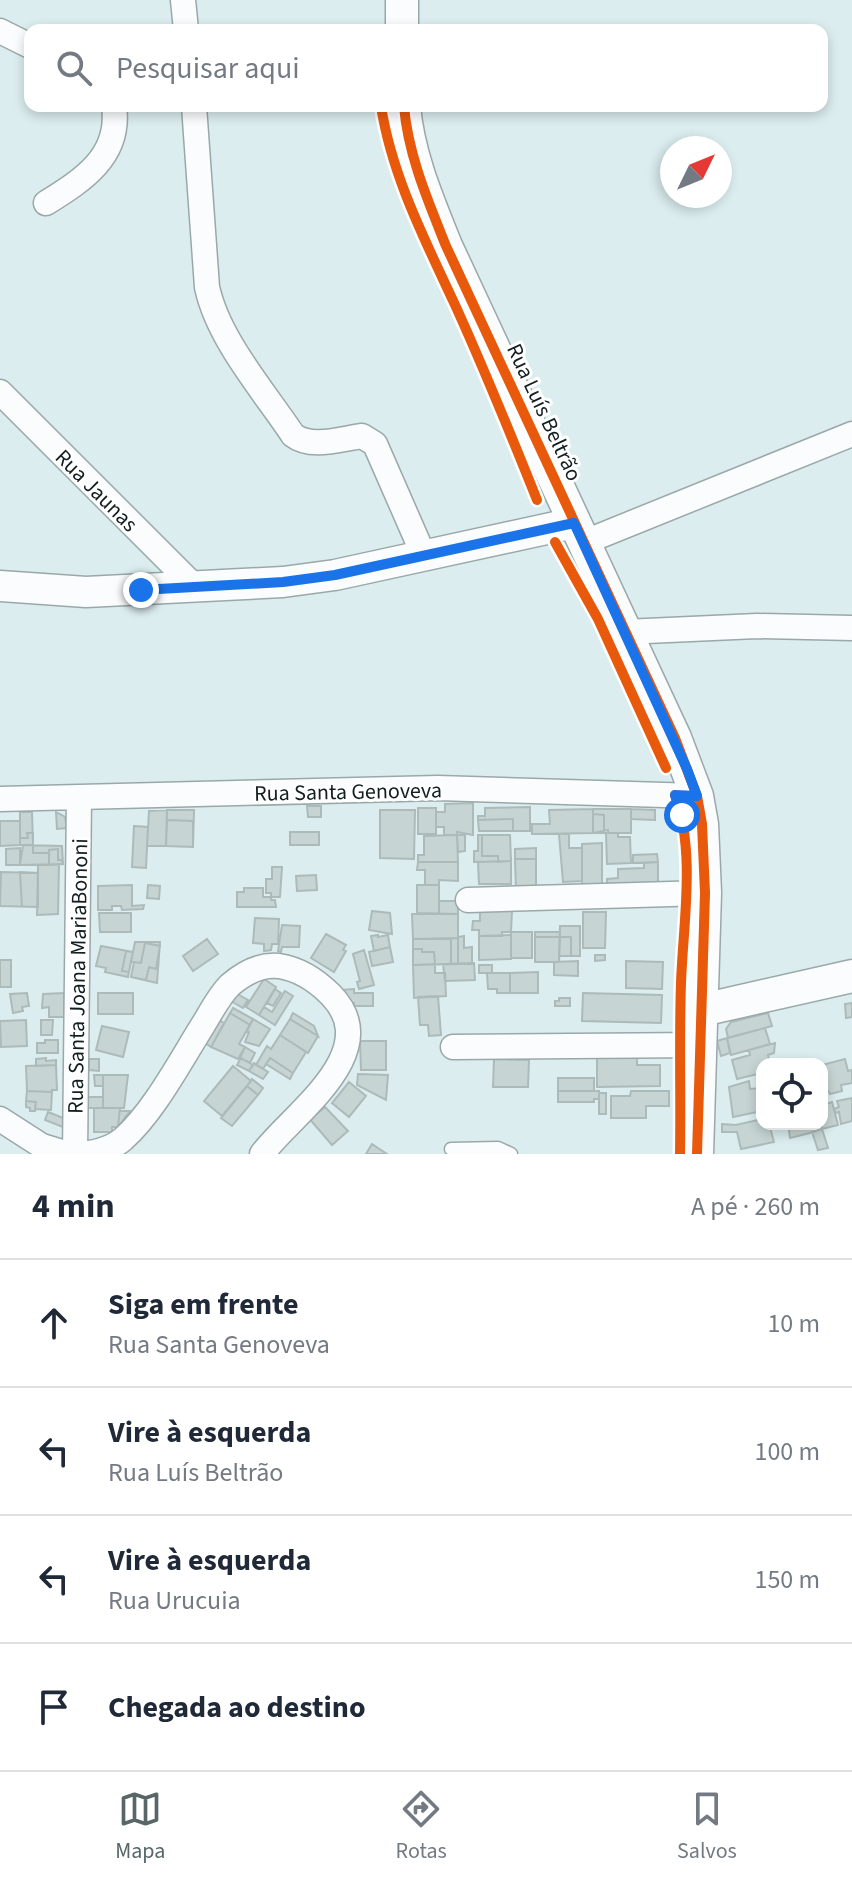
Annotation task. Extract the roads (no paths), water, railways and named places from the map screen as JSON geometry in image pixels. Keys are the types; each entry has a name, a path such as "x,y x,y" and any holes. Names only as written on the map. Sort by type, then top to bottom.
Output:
{"main road":[{"path":"402,0 402,24"},
{"name":"Rua Luís Beltrão","path":"405,112 419,174 446,246 675,738 697,796 702,824 705,893 697,1154"},
{"path":"702,1010 852,976"}],"street":[{"path":"183,0 185,24"},
{"path":"0,31 24,43"},
{"path":"46,203 88,174 108,151 114,132 114,112"},
{"path":"194,112 207,287 220,327 300,441 309,443 362,436 375,444 424,556"},
{"name":"Rua Jaunas","path":"0,392 195,587"},
{"path":"0,586 86,592 283,582 579,532 852,434"},
{"path":"624,632 757,626 852,628"},
{"name":"Rua Santa Genoveva","path":"0,799 438,788 697,796"},
{"name":"Rua Santa Joana MariaBononi","path":"75,1154 79,798"},
{"path":"468,900 705,893"},
{"path":"84,1154 102,1151 122,1141 173,1074 230,985 253,969 270,965 289,968 319,983 335,999 345,1017 348,1040 341,1062 326,1085 262,1154"},
{"path":"453,1047 700,1045"},
{"path":"0,1119 42,1146 68,1154"}],"lane":[{"path":"451,1149 498,1148 511,1154"}]}
